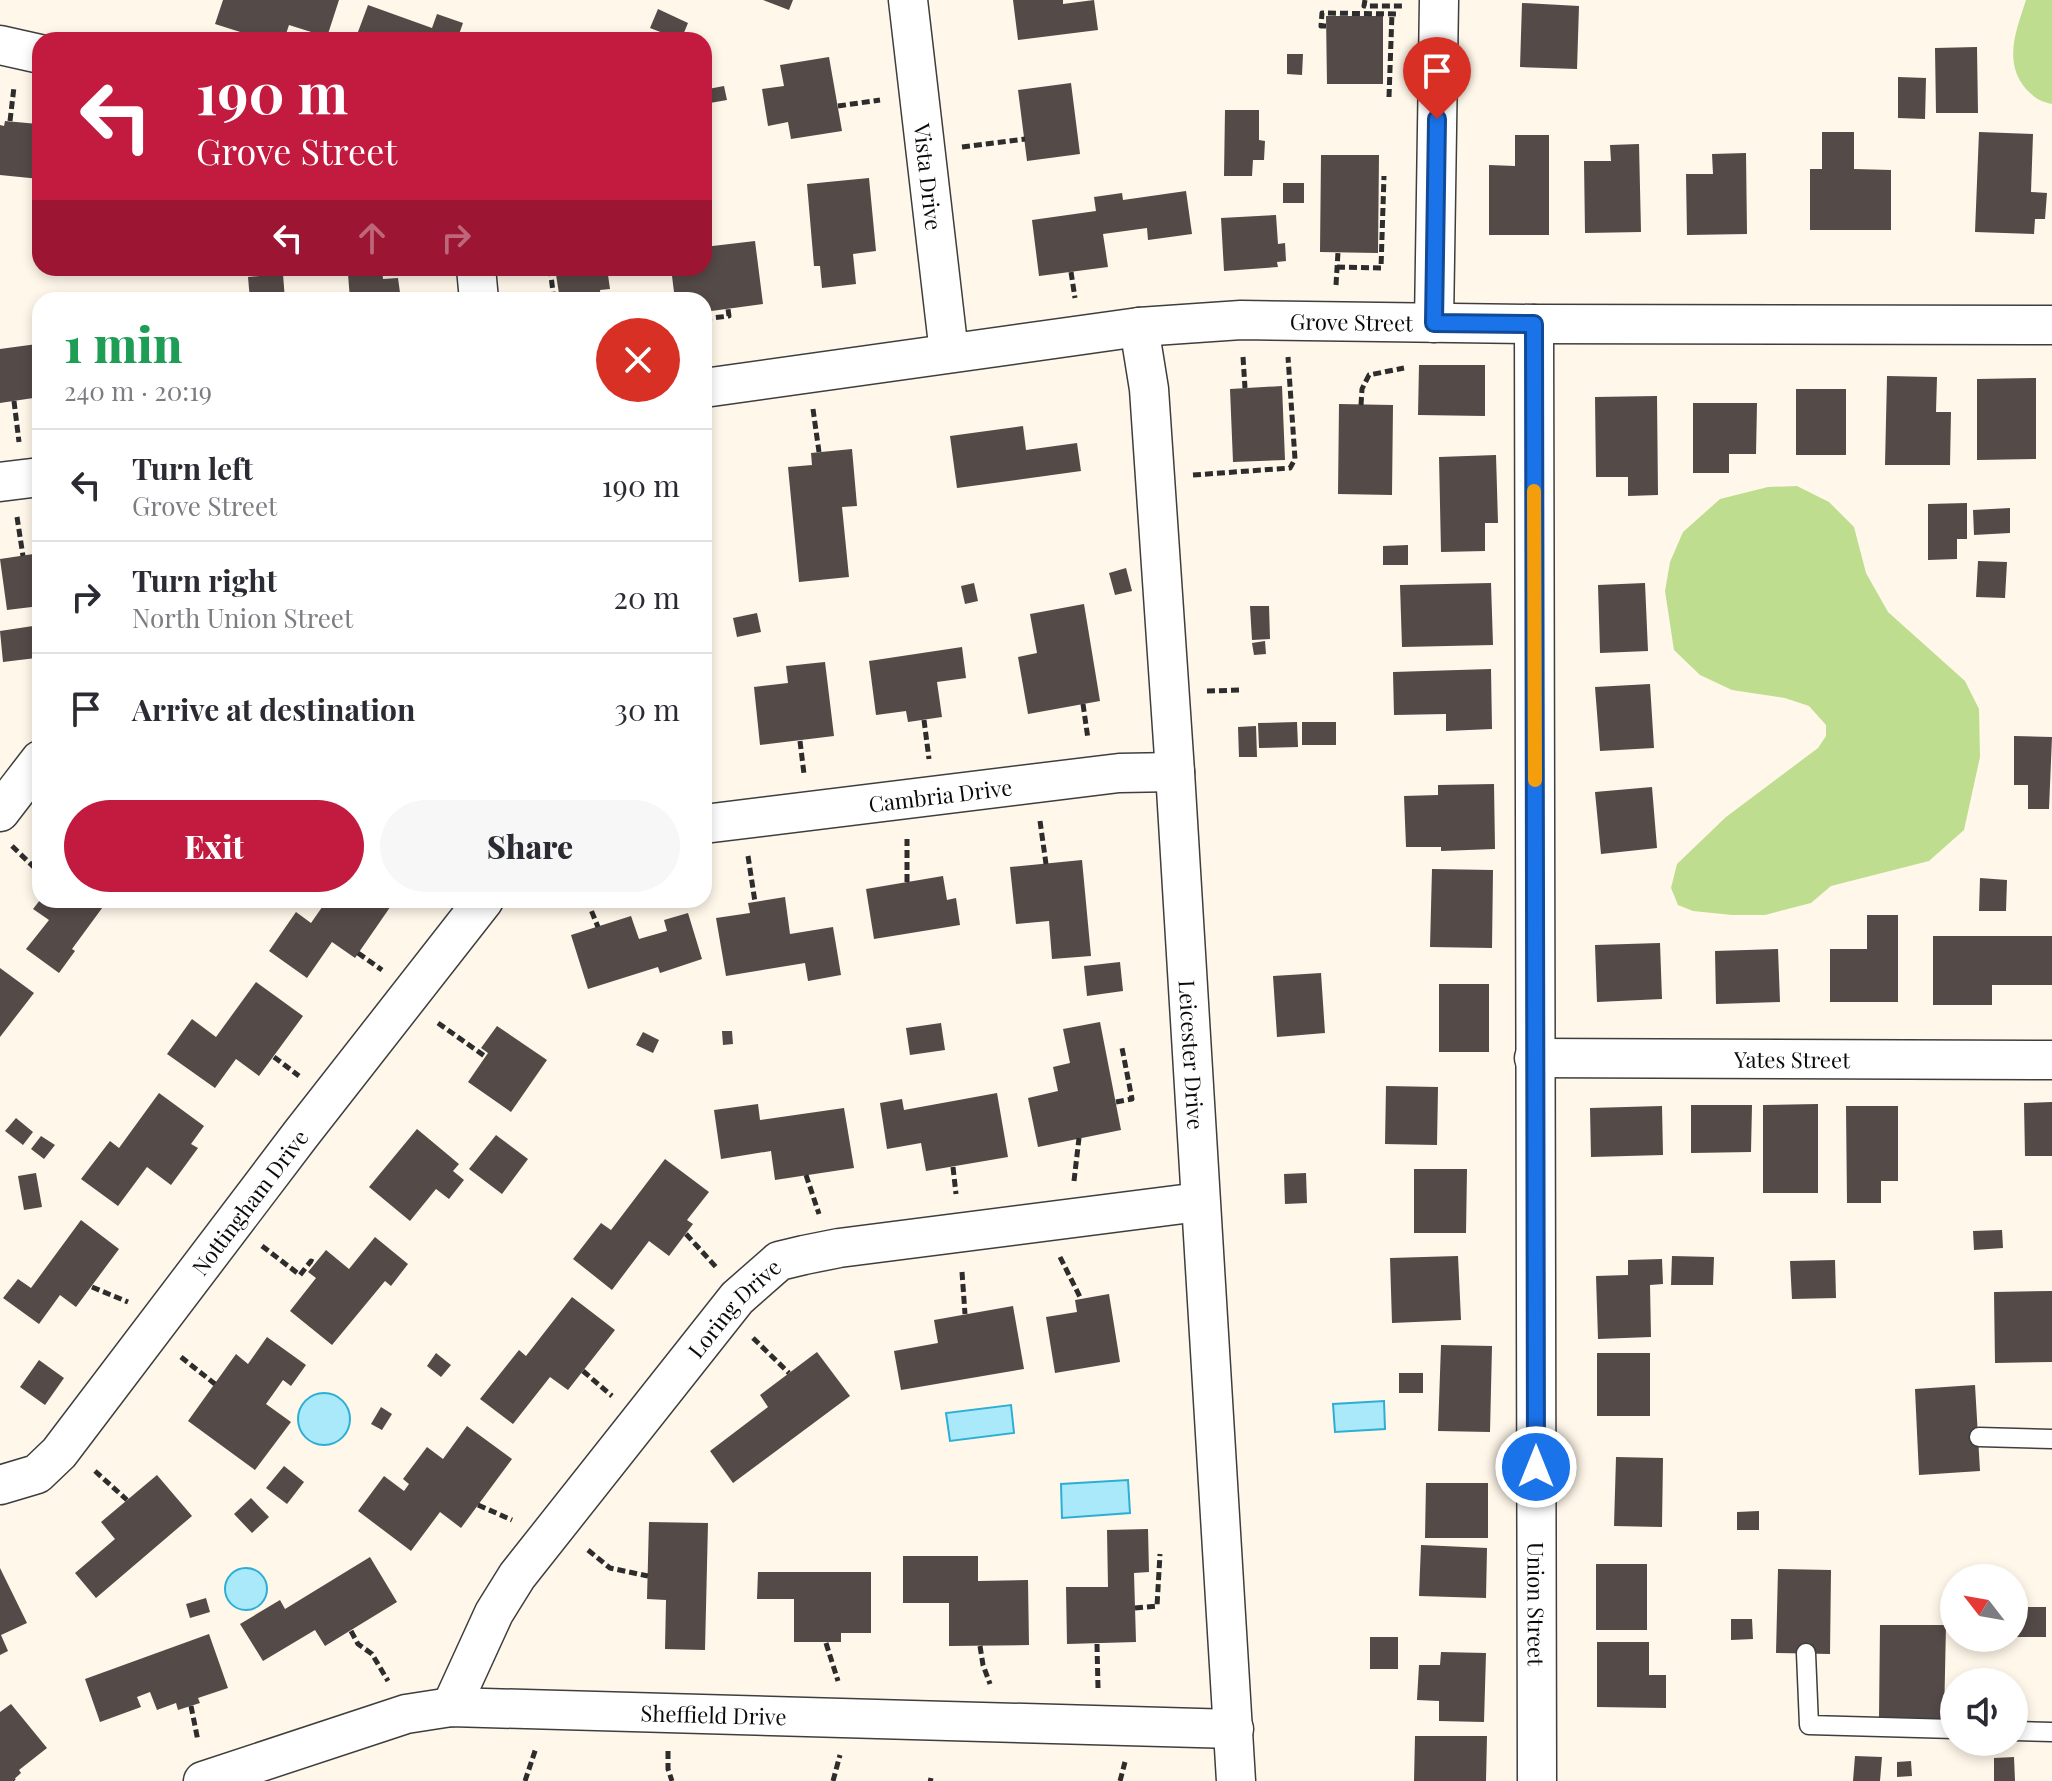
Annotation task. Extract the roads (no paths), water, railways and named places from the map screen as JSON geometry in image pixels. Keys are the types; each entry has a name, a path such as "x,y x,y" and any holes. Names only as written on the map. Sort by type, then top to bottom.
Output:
{"street":[{"name":"Vista Drive","path":"908,0 949,353"},
{"path":"1422,7 1434,323"},
{"path":"0,45 32,52"},
{"name":"Grove Street","path":"712,387 1139,327 1241,320 2052,325"},
{"name":"Union Street","path":"1534,324 1537,1781"},
{"name":"Leicester Drive","path":"1139,327 1149,389 1175,772 1236,1781"},
{"path":"0,482 32,478"},
{"name":"Cambria Drive","path":"712,823 1119,773 1175,772"},
{"path":"5,829 32,776"},
{"name":"Nottingham Drive","path":"0,1485 37,1474 59,1453 478,908"},
{"name":"Yates Street","path":"1534,1058 2052,1060"},
{"name":"Loring Drive","path":"451,1707 494,1613 517,1576 726,1312 750,1285 779,1261 839,1248 1199,1202"},
{"name":"Sheffield Drive","path":"203,1781 406,1714 451,1707 1234,1729"}],"lane":[{"path":"1979,1437 2052,1439"},
{"path":"1806,1653 1809,1725 1940,1729"},
{"path":"2028,1731 2052,1732"}],"water":[{"path":"324,1393 343,1400 350,1419 343,1438 324,1445 305,1438 298,1419 305,1400"},
{"path":"1384,1401 1385,1429 1335,1432 1333,1404"},
{"path":"1011,1405 1014,1433 950,1441 946,1413"},
{"path":"1128,1480 1130,1513 1062,1518 1061,1484"},
{"path":"246,1568 261,1574 267,1589 261,1604 246,1610 231,1604 225,1589 231,1574"}]}
